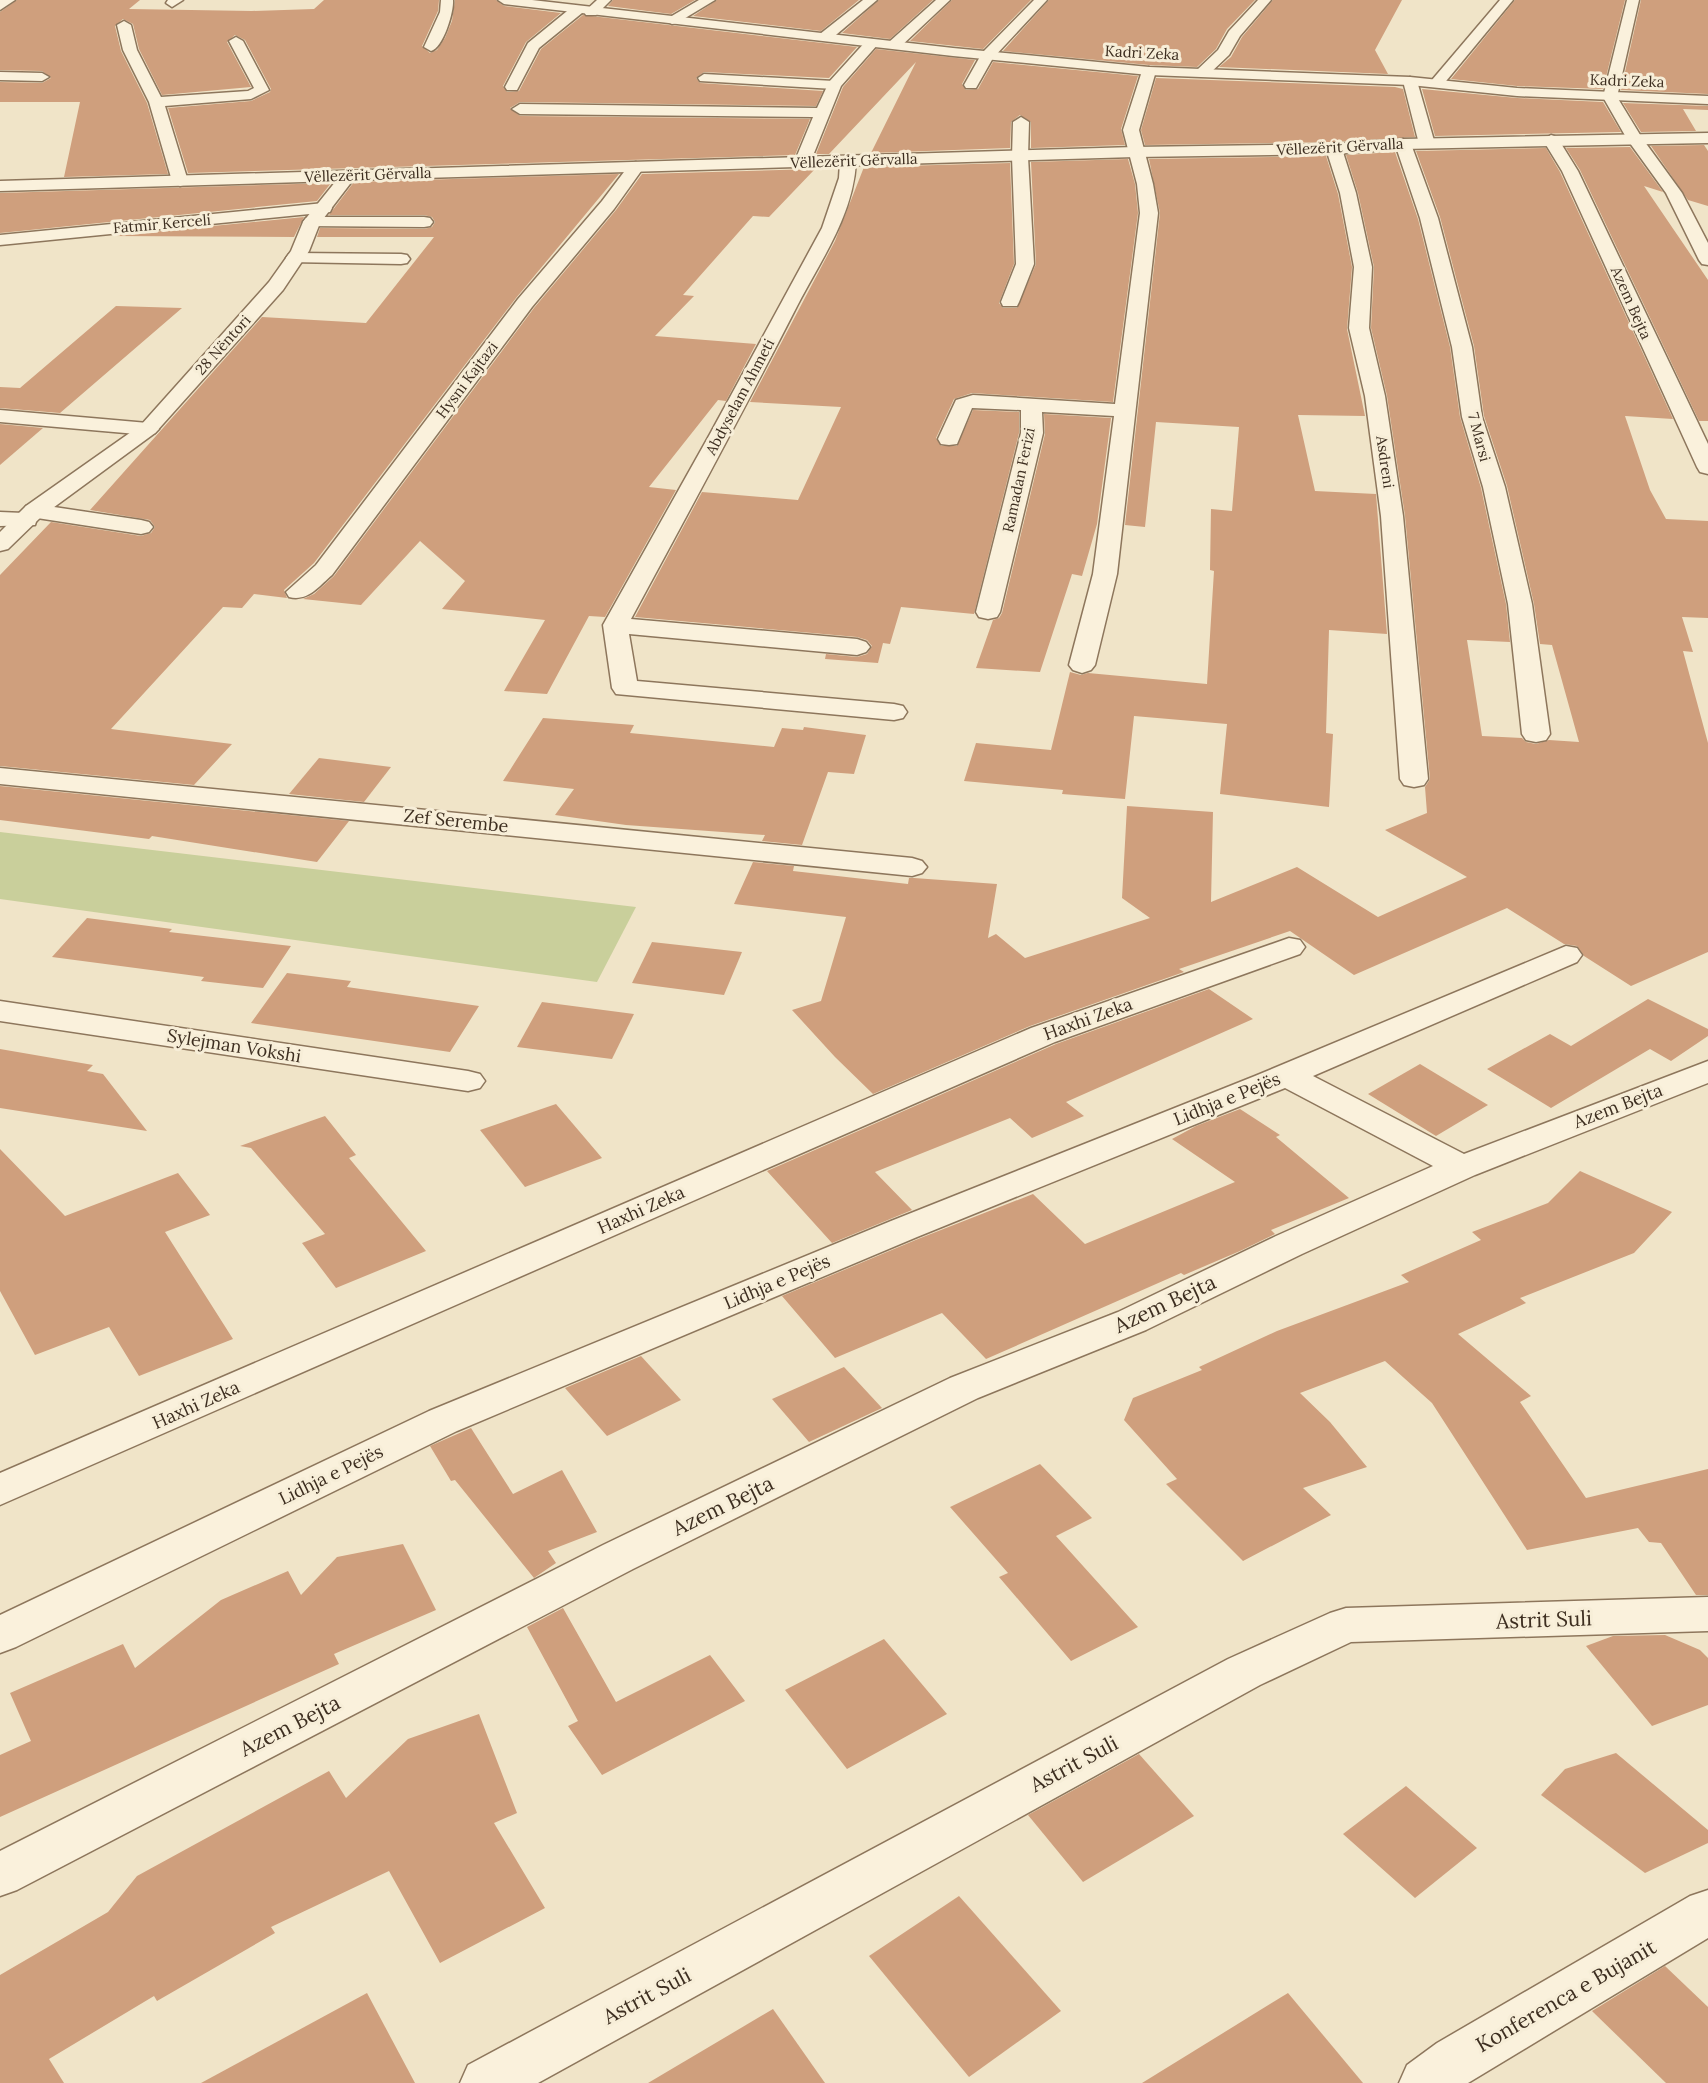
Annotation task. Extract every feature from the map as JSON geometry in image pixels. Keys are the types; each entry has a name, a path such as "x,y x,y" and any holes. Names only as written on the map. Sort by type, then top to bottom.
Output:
{"street":[{"path":"0,6 9,0"},
{"path":"431,46 447,12 447,0"},
{"name":"Kadri Zeka","path":"510,0 584,11 825,38 1149,71 1410,81 1517,92 1708,100"},
{"path":"512,87 533,46 584,11 605,0"},
{"path":"672,20 709,0"},
{"path":"825,38 871,0"},
{"path":"894,45 944,0"},
{"path":"971,85 987,56 1041,0"},
{"path":"1203,72 1224,51 1234,34 1265,0"},
{"path":"1437,83 1507,0"},
{"path":"1633,0 1610,97 1635,138 1674,193 1681,211 1708,260"},
{"path":"124,25 130,50 156,102 180,181"},
{"path":"156,102 260,92 262,90 236,41"},
{"path":"802,163 834,84 872,43"},
{"path":"1082,665 1105,574 1149,213 1131,130 1149,71"},
{"path":"0,76 42,77"},
{"path":"1410,81 1427,144"},
{"path":"520,109 822,113"},
{"path":"1010,302 1025,264 1020,157 1021,122"},
{"name":"Vëllezërit Gërvalla","path":"0,186 1135,152 1334,149 1403,144 1708,138"},
{"name":"Azem Bejta","path":"1551,140 1570,171 1708,467"},
{"name":"7 Marsi","path":"1403,144 1429,219 1440,261 1462,347 1472,417 1494,487 1521,604 1536,734"},
{"name":"Asdreni","path":"1334,149 1348,193 1363,267 1359,328 1376,396 1392,516 1414,779"},
{"name":"Abdyselam Ahmeti","path":"615,625 721,434 831,228 847,178 848,162"},
{"name":"Hysni Kajtazi","path":"298,592 324,570 525,303 608,205 636,167"},
{"name":"28 Nëntori","path":"0,544 30,515 148,429 276,286 295,258 318,215 348,176"},
{"path":"1681,211 1699,211"},
{"path":"318,215 424,222"},
{"name":"Fatmir Kerceli","path":"0,240 318,215"},
{"path":"295,258 401,259"},
{"path":"949,439 963,404 973,400 1030,405"},
{"name":"Ramadan Ferizi","path":"988,612 1032,433 1030,405 1126,411"},
{"path":"0,416 148,429"},
{"path":"0,519 30,515 141,527"},
{"path":"857,647 615,625 625,688 894,712"},
{"name":"Zef Serembe","path":"0,776 912,867"},
{"name":"Haxhi Zeka","path":"0,1490 1043,1035 1289,947"},
{"name":"Lidhja e Pejës","path":"0,1635 442,1421 904,1229 1286,1076 1566,955"},
{"name":"Sylejman Vokshi","path":"0,1011 468,1081"},
{"name":"Azem Bejta","path":"0,1875 618,1557 964,1388 1132,1321 1289,1245 1462,1167 1708,1071"},
{"path":"1286,1076 1462,1167"},
{"name":"Astrit Suli","path":"487,2083 1244,1672 1347,1625 1708,1614"},
{"name":"Konferenca e Bujanit","path":"1426,2083 1456,2060 1708,1912"}],"lane":[{"path":"704,78 834,84"}],"green space":[{"path":"0,832 636,907 597,982 0,899"}],"building":[{"path":"17,0 140,0 129,9 252,11 314,9 324,0 439,0 438,11 422,46 430,53 437,50 445,38 452,21 455,0 496,0 504,6 561,13 526,42 503,86 507,92 519,91 541,49 583,15 857,47 829,78 704,72 696,78 700,83 823,91 816,106 520,102 510,108 520,116 810,119 795,155 188,173 168,108 251,101 270,92 271,89 245,40 235,35 227,42 251,87 162,95 139,49 133,24 123,19 115,26 121,51 147,103 168,174 64,177 80,102 0,102 0,82 42,83 51,78 42,71 0,70 0,12"},
{"path":"613,0 695,0 671,14 608,6"},
{"path":"717,0 859,0 821,31 693,16"},
{"path":"879,0 933,0 890,39 842,33"},
{"path":"952,0 1031,0 983,49 910,41"},
{"path":"1049,0 1255,0 1227,29 1216,49 1197,67 1149,65 1003,51"},
{"path":"1273,0 1402,0 1375,50 1388,74 1219,67 1231,57 1242,37"},
{"path":"1515,0 1625,0 1603,89 1517,86 1451,79"},
{"path":"1641,0 1708,0 1708,94 1621,90"},
{"path":"876,49 975,60 962,84 966,90 978,89 993,62 1138,76 1121,129 1125,145 1031,148 1031,122 1020,115 1011,122 1010,148 871,153 916,62 829,154 816,154 843,87"},
{"path":"1156,78 1395,87 1403,89 1415,137 1334,142 1145,145 1141,130"},
{"path":"1422,89 1517,98 1603,102 1621,132 1435,136"},
{"path":"1623,103 1708,106 1708,110 1683,109 1696,131 1641,132"},
{"path":"1704,145 1708,151 1708,206 1688,200 1651,146"},
{"path":"1630,147 1663,192 1644,186 1708,280 1708,421 1699,421 1580,170 1566,148"},
{"path":"1546,148 1560,172 1673,419 1625,416 1650,490 1666,519 1708,521 1708,618 1682,617 1693,652 1683,651 1708,743 1708,952 1631,986 1584,956 1577,946 1564,944 1507,908 1354,975 1290,931 1179,969 1184,972 1030,1026 873,1094 792,1010 821,1001 846,917 734,904 753,862 794,866 793,871 908,884 909,878 914,878 997,884 988,938 996,934 1025,958 1150,918 1122,898 1127,806 1213,812 1211,902 1297,867 1378,917 1467,877 1385,830 1427,813 1425,787 1430,779 1405,516 1387,396 1371,328 1374,267 1358,193 1346,155 1395,152 1418,219 1450,347 1460,417 1481,488 1506,604 1510,642 1467,640 1482,736 1522,738 1526,742 1536,744 1549,740 1579,742 1552,645 1540,644 1534,604 1507,486 1484,416 1474,346 1440,217 1416,151"},
{"path":"1326,156 1338,194 1352,267 1347,329 1365,416 1298,415 1315,491 1376,494 1387,634 1329,630 1326,733 1333,734 1329,807 1220,794 1227,724 1134,716 1125,799 1062,794 1063,790 964,781 976,743 1051,750 1070,672 1081,675 1088,673 1207,684 1214,571 1210,570 1211,509 1232,511 1239,427 1156,422 1145,527 1125,525 1160,213 1149,159"},
{"path":"1128,159 1135,184 1138,213 1113,402 972,393 954,399 936,438 941,446 957,446 973,410 1019,412 1019,433 974,614 901,607 890,644 883,643 878,663 825,659 826,654 857,657 867,654 872,646 867,640 857,637 635,617 702,492 798,500 841,407 750,402 835,241 864,167 1010,163 1014,264 999,303 1003,308 1017,308 1036,264 1031,162"},
{"path":"815,169 769,217 753,216 683,295 694,296 655,336 756,344 726,401 718,400 649,487 676,490 605,617 589,616 547,694 504,691 545,620 442,609 465,581 420,541 361,605 303,599 314,594 334,576 534,308 616,210 642,174"},
{"path":"619,174 516,298 314,563 284,590 287,598 254,594 242,608 223,607 111,729 232,744 194,785 0,766 0,575 51,522 141,536 151,533 155,527 150,520 90,510 262,317 366,323 434,237 317,237 320,228 424,229 432,227 435,222 432,217 424,215 329,215 354,182"},
{"path":"331,183 317,201 0,233 0,193"},
{"path":"304,217 294,237 111,236"},
{"path":"116,306 182,308 60,413 0,408 0,387 20,388"},
{"path":"1044,414 1111,418 1097,524 1082,576 1072,574 1040,672 976,668 993,620 999,618 1002,613 1045,434"},
{"path":"0,424 43,428 0,465"},
{"path":"543,718 634,725 630,733 774,747 782,728 803,730 804,727 866,735 854,774 828,772 802,845 762,841 765,835 626,825 555,815 574,789 503,781"},
{"path":"319,758 391,767 364,802 289,794"},
{"path":"0,786 349,821 317,862 152,836 149,839 0,820"},
{"path":"87,918 172,929 169,932 291,946 263,988 201,981 204,977 52,957"},
{"path":"652,942 742,952 724,995 632,983"},
{"path":"287,973 351,981 347,987 479,1006 450,1052 251,1023"},
{"path":"1209,989 1253,1019 1066,1102 1084,1116 1032,1138 1010,1118 875,1172 912,1210 832,1243 767,1171 1056,1044"},
{"path":"1648,999 1708,1029 1708,1036 1671,1061 1650,1049 1551,1108 1487,1069 1550,1034 1571,1046"},
{"path":"542,1002 634,1014 612,1059 517,1047"},
{"path":"0,1049 93,1065 87,1071 103,1074 147,1131 0,1108"},
{"path":"1420,1064 1488,1105 1436,1136 1368,1094"},
{"path":"556,1104 602,1158 525,1187 480,1130"},
{"path":"1240,1109 1280,1135 1276,1137 1349,1198 1271,1230 1275,1234 1240,1251 1184,1275 1181,1273 986,1359 942,1313 835,1358 782,1296 1033,1194 1085,1244 1235,1182 1172,1139 1196,1126"},
{"path":"325,1116 356,1155 349,1158 426,1251 336,1288 302,1243 325,1234 251,1148 240,1146"},
{"path":"0,1149 65,1216 178,1173 210,1215 165,1232 233,1339 139,1376 109,1327 35,1355 0,1291"},
{"path":"1580,1171 1672,1212 1634,1253 1520,1298 1526,1303 1458,1334 1531,1396 1520,1402 1586,1498 1708,1469 1708,1595 1696,1595 1661,1543 1649,1542 1638,1528 1527,1550 1432,1403 1385,1361 1300,1393 1330,1422 1367,1467 1303,1488 1331,1515 1243,1561 1166,1484 1177,1479 1124,1420 1133,1398 1202,1370 1199,1367 1277,1331 1409,1282 1401,1275 1481,1240 1472,1232 1548,1203"},
{"path":"641,1356 681,1400 607,1436 565,1388"},
{"path":"844,1367 882,1408 809,1442 772,1399"},
{"path":"471,1428 513,1494 562,1470 597,1532 548,1551 556,1563 534,1578 455,1480 451,1481 430,1446"},
{"path":"1040,1464 1092,1518 1056,1536 1138,1627 1071,1661 999,1577 1008,1573 950,1507"},
{"path":"403,1544 436,1610 334,1654 339,1664 0,1817 0,1755 31,1741 10,1693 123,1644 135,1668 221,1600 288,1571 301,1595 337,1557"},
{"path":"563,1608 616,1702 710,1655 745,1701 602,1775 568,1726 578,1721 527,1627"},
{"path":"1665,1635 1700,1650 1708,1658 1708,1705 1652,1726 1586,1646 1613,1636"},
{"path":"884,1639 947,1714 847,1769 785,1690"},
{"path":"479,1714 517,1813 494,1823 545,1908 440,1963 389,1871 271,1927 275,1933 157,2001 154,1996 49,2059 64,2083 0,2083 0,1975 108,1912 137,1876 329,1771 346,1798 408,1739"},
{"path":"1616,1753 1708,1830 1708,1843 1645,1873 1541,1795 1565,1769"},
{"path":"1139,1754 1194,1816 1083,1882 1028,1815"},
{"path":"1406,1786 1477,1848 1415,1898 1343,1834"},
{"path":"959,1896 1061,2011 969,2077 869,1956"},
{"path":"1665,1966 1708,2007 1708,2083 1666,2083 1592,2011"},
{"path":"367,1993 415,2083 201,2083"},
{"path":"1288,1993 1363,2083 1142,2083"},
{"path":"773,2009 825,2083 648,2083"}]}
